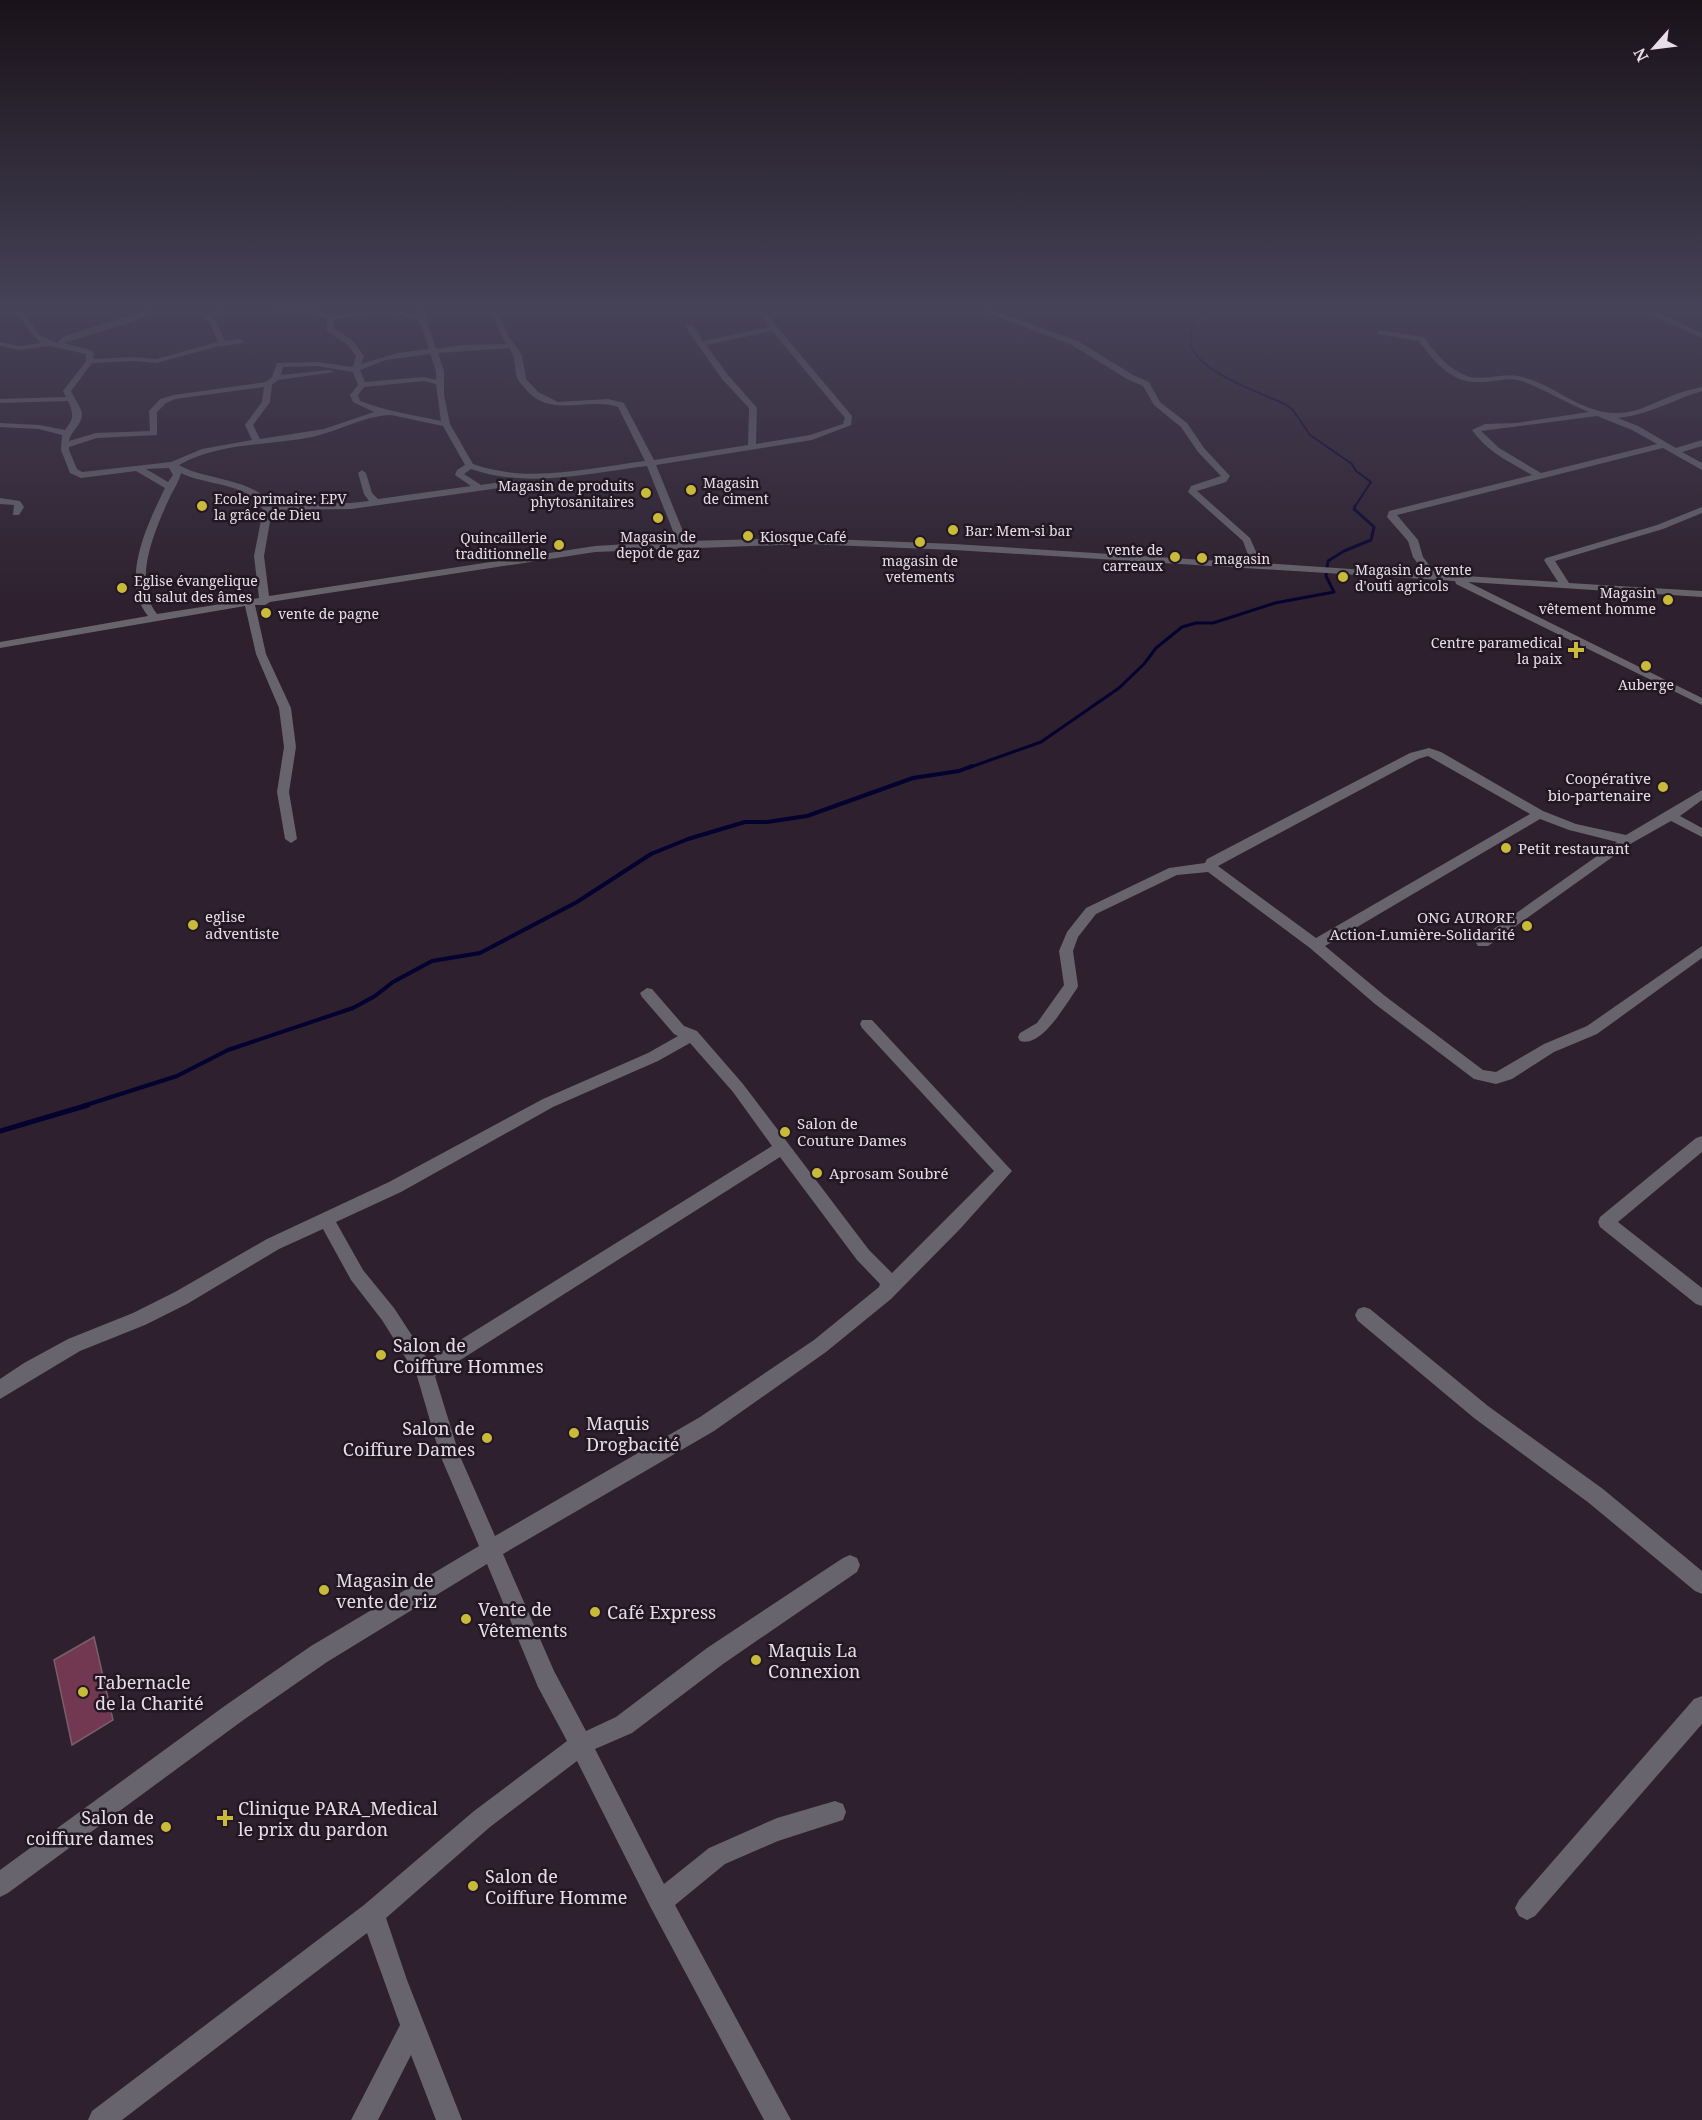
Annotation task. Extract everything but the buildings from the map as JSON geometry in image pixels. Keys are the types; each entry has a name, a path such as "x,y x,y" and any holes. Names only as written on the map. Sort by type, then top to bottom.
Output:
{"street":[{"path":"75,406 77,420 66,433 65,450 76,474 165,464 176,472 240,488 256,497 267,507 376,503 512,480 752,448 812,437 839,429 847,425 849,418 839,406"},
{"path":"66,445 96,436 154,433 153,411 159,406"},
{"path":"258,443 249,425 264,406"},
{"path":"366,406 383,413"},
{"path":"442,406 446,424 456,438 461,454 470,466 512,480"},
{"path":"621,406 650,461 683,544"},
{"path":"751,406 752,448"},
{"path":"1161,406 1184,424 1201,450 1226,476 1223,480 1194,488 1192,492 1246,540 1257,565"},
{"path":"1582,406 1629,426 1702,467"},
{"path":"1538,475 1492,447 1476,430 1485,426 1516,425 1598,413 1614,416 1636,414 1654,406"},
{"path":"155,618 141,599 140,573 145,552 176,472 174,464 177,461 201,452 327,431 356,418 383,413 402,412 422,420 446,424"},
{"path":"0,425 33,427 66,433"},
{"path":"1675,451 1702,443"},
{"path":"1432,576 1418,557 1413,540 1392,517 1392,513 1664,444"},
{"path":"470,466 459,475 478,487"},
{"path":"137,468 170,487"},
{"path":"155,480 176,472"},
{"path":"362,473 368,494 376,503"},
{"path":"0,501 17,503 19,507 16,513"},
{"path":"265,602 261,586 262,567 259,556 267,507"},
{"path":"1566,585 1549,560 1660,527 1702,510"},
{"path":"0,645 155,618 595,549 683,544 805,542 942,546 1702,594"},
{"path":"1453,579 1702,702"},
{"path":"250,604 261,654 285,708 290,747 283,792 291,839"},
{"path":"1211,867 1212,862 1422,752 1437,755 1539,814 1573,827 1628,840"},
{"path":"1483,943 1628,840 1671,816 1702,794"},
{"path":"1315,945 1539,814"},
{"path":"1671,816 1702,833"},
{"path":"1211,867 1315,945 1380,1000 1479,1075 1496,1078 1508,1075 1549,1048 1592,1030 1702,951"},
{"path":"1025,1037 1042,1027 1071,986 1066,951 1072,935 1091,911 1174,871 1211,867"},
{"path":"647,993 680,1030 692,1035 738,1088 863,1255 888,1281 888,1287"},
{"path":"0,1885 234,1713 319,1654 706,1424 820,1346 885,1293 888,1287 954,1224 1004,1171 867,1024"},
{"path":"0,1390 30,1369 74,1345 140,1319 273,1244 395,1187 548,1103 653,1057 692,1035"},
{"path":"1702,1143 1606,1222 1702,1298"},
{"path":"425,1372 783,1147"},
{"path":"326,1219 357,1275 388,1314 425,1372 450,1455 546,1679 660,1902 777,2120"},
{"path":"1364,1315 1481,1412 1596,1496 1702,1584"},
{"path":"101,2120 373,1914 482,1819 581,1744 624,1725 715,1656 850,1565"},
{"path":"1527,1908 1702,1707"},
{"path":"660,1902 717,1856 777,1830 835,1812"},
{"path":"373,1914 449,2120"},
{"path":"364,2120 413,2026"}],"waterway":[{"path":"1288,406 1293,410 1310,435 1352,464 1356,471 1371,482 1355,507"},
{"path":"968,768 1041,742 1119,688 1144,664 1156,648 1182,627 1196,623 1213,623 1275,603 1334,592 1326,576 1328,561 1344,551 1371,540 1374,527 1354,509 1355,507"},
{"path":"83,1106 177,1076 228,1050 353,1008 375,996 393,982 432,961 480,953 577,902 651,854 688,839 745,822 767,822 807,816 913,778 959,771 972,766"},
{"path":"0,1131 88,1105"}],"place":[{"name":"Magasin de ciment","path":"691,490"},
{"name":"Magasin de produits phytosanitaires","path":"646,493"},
{"name":"Ecole primaire: EPV la grâce de Dieu","path":"202,506"},
{"name":"Magasin de depot de gaz","path":"658,518"},
{"name":"Bar: Mem-si bar","path":"953,530"},
{"name":"Kiosque Café","path":"748,536"},
{"name":"magasin de vetements","path":"920,542"},
{"name":"Quincaillerie traditionnelle","path":"559,545"},
{"name":"vente de carreaux","path":"1175,557"},
{"name":"magasin","path":"1202,558"},
{"name":"Magasin de vente d'outi agricols","path":"1343,577"},
{"name":"Eglise évangelique du salut des âmes","path":"122,588"},
{"name":"Magasin vêtement homme","path":"1668,600"},
{"name":"vente de pagne","path":"266,613"},
{"name":"Centre paramedical la paix","path":"1576,650"},
{"name":"Auberge","path":"1646,666"},
{"name":"Coopérative bio-partenaire","path":"1663,787"},
{"name":"Petit restaurant","path":"1506,848"},
{"name":"eglise adventiste","path":"193,925"},
{"name":"ONG AURORE Action-Lumière-Solidarité","path":"1527,926"},
{"name":"Salon de Couture Dames","path":"785,1132"},
{"name":"Aprosam Soubré","path":"817,1173"},
{"name":"Salon de Coiffure Hommes","path":"381,1355"},
{"name":"Maquis Drogbacité","path":"574,1433"},
{"name":"Salon de Coiffure Dames","path":"487,1438"},
{"name":"Magasin de vente de riz","path":"324,1590"},
{"name":"Café Express","path":"595,1612"},
{"name":"Vente de Vêtements","path":"466,1619"},
{"name":"Maquis La Connexion","path":"756,1660"},
{"name":"Tabernacle de la Charité","path":"83,1692"},
{"name":"Clinique PARA_Medical le prix du pardon","path":"225,1818"},
{"name":"Salon de coiffure dames","path":"166,1827"},
{"name":"Salon de Coiffure Homme","path":"473,1886"}]}
